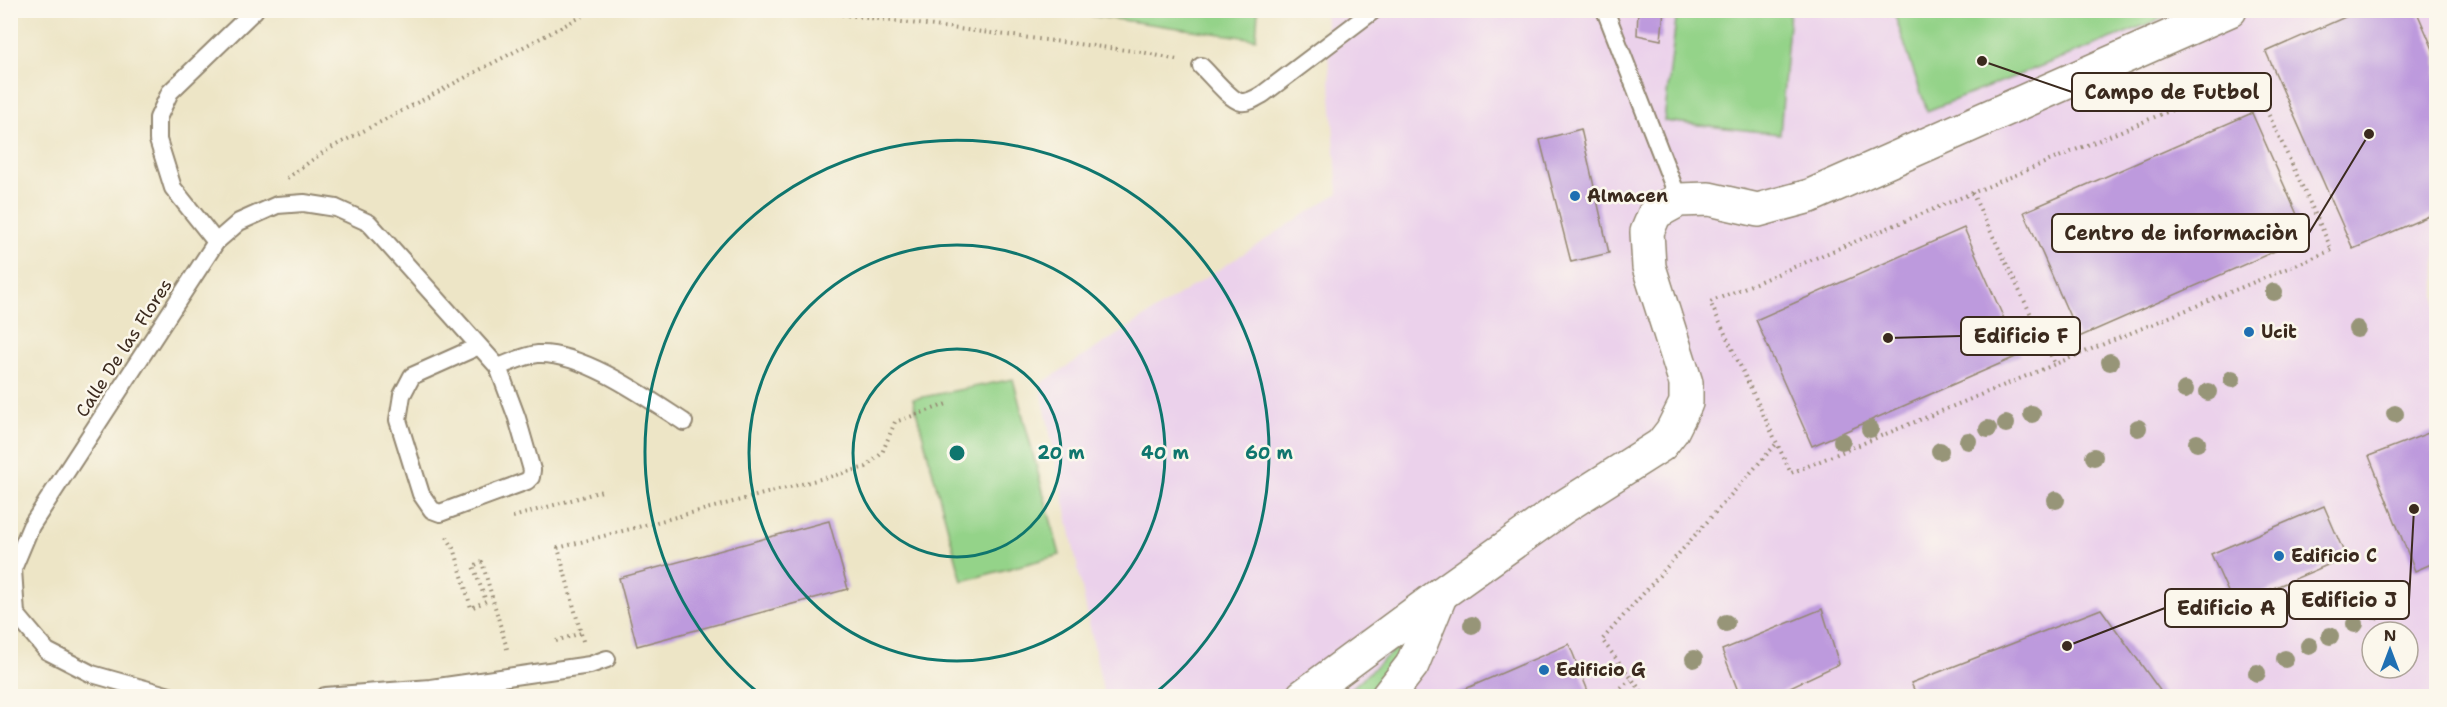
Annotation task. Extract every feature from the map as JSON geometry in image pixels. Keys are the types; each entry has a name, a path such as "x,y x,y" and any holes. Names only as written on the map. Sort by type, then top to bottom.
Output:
{"street":[{"path":"1303,696 1562,508 1661,445 1672,431 1686,403 1686,383 1649,267 1647,232 1655,213 1679,200 1709,199 1758,210 1810,196 2230,10"},
{"path":"1388,696 1412,665 1441,594"}],"lane":[{"path":"216,242 173,188 158,140 158,118 170,92 255,10"},
{"path":"1202,66 1239,102 1248,102 1263,94 1374,10"},
{"path":"1605,10 1679,200"},
{"name":"Calle De las Flores","path":"170,696 92,674 47,651 16,614 14,568 31,526 216,242 239,222 277,205 304,203 336,208 369,223 479,346"},
{"path":"479,346 498,367 520,428 532,470 531,477 527,481 440,513 432,510 421,494 398,420 402,395 412,376 479,346"},
{"path":"498,367 537,354 583,363 627,385 684,422"},
{"path":"325,696 431,688 590,665 607,659"}],"path":[{"path":"277,205 282,182 325,151 594,10"},
{"path":"806,10 1142,52 1202,66"},
{"path":"2251,76 2332,250 1791,473 1710,302 1972,193 2251,76"},
{"path":"1972,193 2055,364"},
{"path":"590,665 558,548 866,467 882,453 895,422 950,403"},
{"path":"1645,696 1602,640 1777,442"},
{"path":"502,520 602,491"},
{"path":"446,536 458,533"},
{"path":"454,551 471,608 486,601 473,566 482,562 509,656"},
{"path":"1615,696 1614,693 1631,680"}],"shaded area":[{"path":"1325,11 2436,11 2436,696 1104,696 1040,384 1338,193"}],"green space":[{"path":"1893,10 2181,10 2181,11 1927,111"},
{"path":"1058,11 1258,11 1256,39"},
{"path":"1677,11 1790,11 1780,134 1664,121"},
{"path":"1013,379 1060,555 962,581 913,399"},
{"path":"1415,631 1402,659 1366,696 1343,696"}],"building":[{"path":"1638,10 1664,10 1661,40 1637,35"},
{"path":"2361,10 2416,10 2436,56 2436,213 2353,249 2266,52"},
{"path":"2252,113 2307,237 2079,337 2024,212"},
{"name":"Almacen","path":"1581,129 1609,253 1571,262 1540,140"},
{"path":"1964,228 2020,355 1812,446 1756,320"},
{"path":"2436,430 2436,562 2415,571 2369,456"},
{"name":"Edificio C","path":"2324,506 2346,557 2234,605 2211,554"},
{"path":"829,521 848,589 637,646 619,578"},
{"path":"1822,609 1839,664 1771,696 1740,696 1722,650"},
{"path":"2101,609 2164,696 1917,696 1911,683"},
{"name":"Edificio G","path":"1569,644 1590,696 1449,696"}],"place":[{"name":"Campo de Futbol","path":"1982,61"},
{"name":"Centro de informaciòn","path":"2369,134"},
{"name":"Almacen","path":"1575,196"},
{"name":"Ucit","path":"2249,332"},
{"name":"Edificio F","path":"1888,338"},
{"name":"Edificio J","path":"2414,509"},
{"name":"Edificio C","path":"2279,556"},
{"name":"Edificio A","path":"2067,646"},
{"name":"Edificio G","path":"1544,670"}]}
